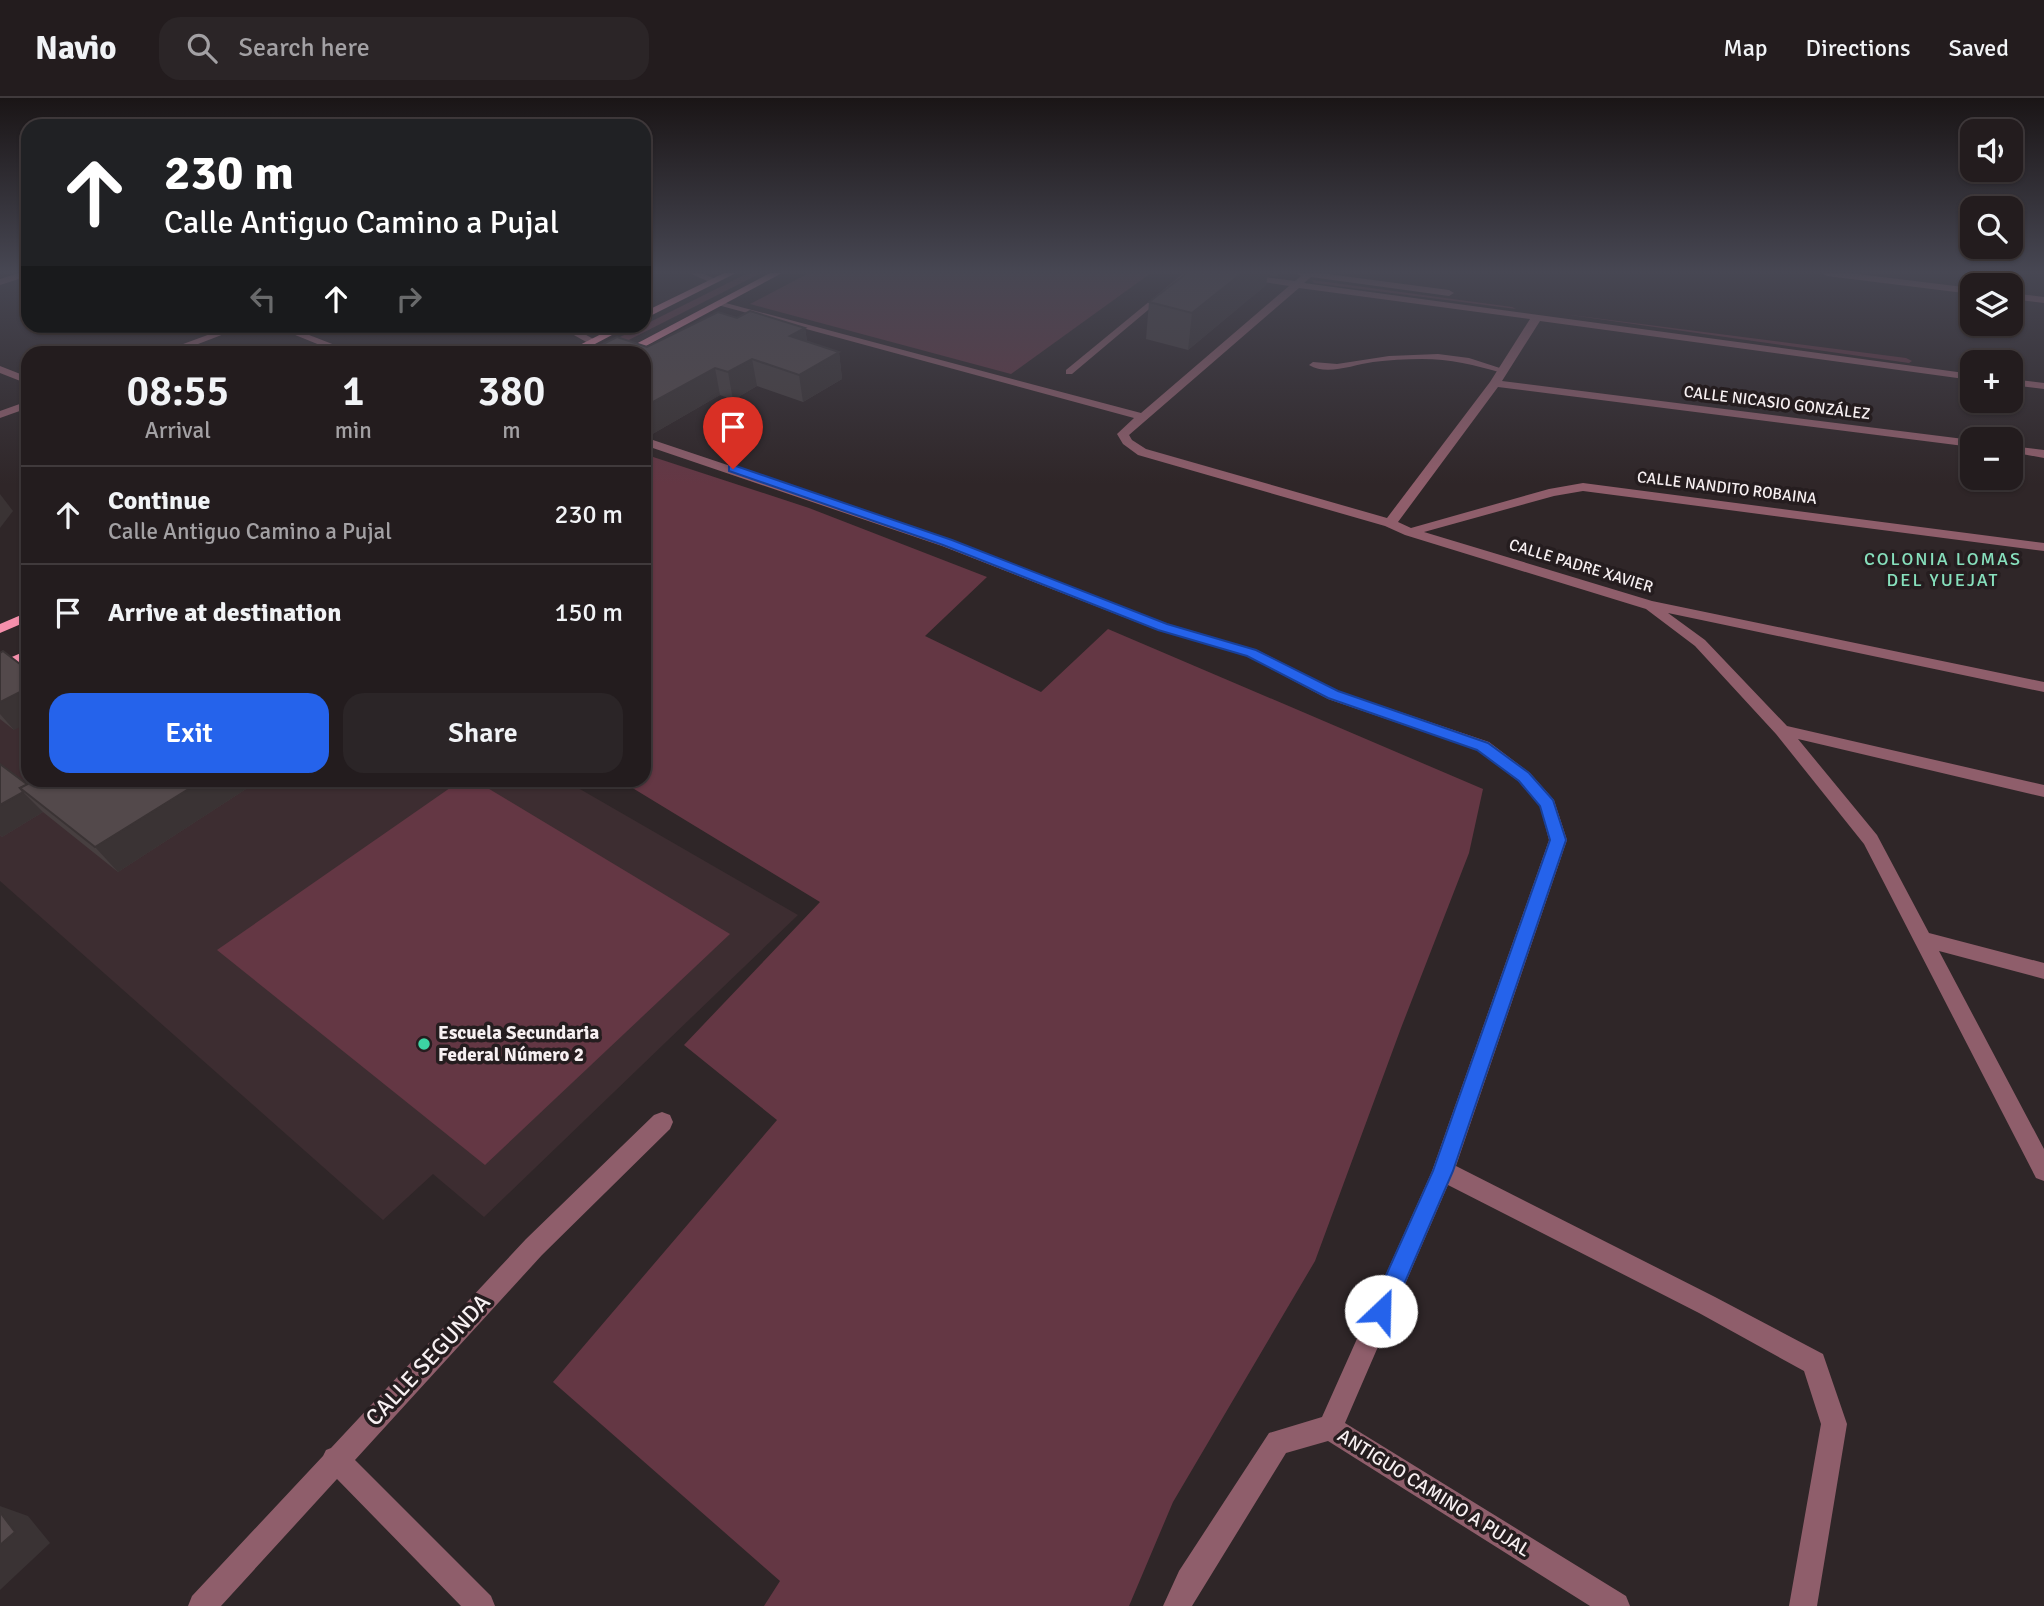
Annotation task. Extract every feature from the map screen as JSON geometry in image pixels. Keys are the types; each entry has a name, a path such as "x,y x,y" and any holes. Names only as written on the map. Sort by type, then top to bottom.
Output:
{"main road":[{"path":"0,629 21,618"},
{"path":"0,668 21,658"}],"street":[{"path":"867,343 1143,417 1228,343"},
{"path":"1390,523 1495,383 1520,343"},
{"path":"1728,343 1960,375"},
{"path":"0,369 21,378"},
{"name":"CALLE NICASIO GONZÁLEZ","path":"1495,383 1960,442"},
{"path":"2023,383 2044,386"},
{"path":"0,415 21,407"},
{"name":"CALLE PADRE XAVIER","path":"1143,417 1123,434 1127,442 1142,452 1390,523 1410,532 1649,606 2044,687"},
{"name":"ANTIGUO CAMINO A PUJAL","path":"651,443 947,543 1162,627 1252,653 1333,695 1483,746 1524,777 1548,804 1558,840 1443,1171 1330,1429 1616,1606"},
{"path":"2023,450 2044,453"},
{"name":"CALLE NANDITO ROBAINA","path":"1410,532 1553,492 1583,487 2044,547"},
{"path":"1649,606 1700,643 1782,730 1871,840 2044,1171"},
{"path":"1782,730 2044,791"},
{"path":"1922,939 2044,971"},
{"name":"CALLE SEGUNDA","path":"202,1606 534,1247 662,1122"},
{"path":"1443,1171 1707,1304 1814,1363 1834,1424 1803,1606"},
{"path":"1177,1606 1189,1581 1279,1442 1330,1429"},
{"path":"335,1460 481,1606"}],"lane":[{"path":"1069,372 1103,343"},
{"path":"1312,365 1337,369 1369,361 1436,356 1471,359 1502,370"}],"shaded area":[{"path":"607,343 622,343 617,346 602,346"},
{"path":"897,343 1053,343 1011,374"},
{"path":"1770,343 1792,343 1906,358 1912,361 1909,363"},
{"path":"651,456 809,508 987,577 925,636 1041,692 1108,629 1483,789 1469,853 1315,1261 1173,1502 1129,1606 764,1606 780,1581 553,1382 777,1120 684,1045 820,902 631,787 651,787"},
{"name":"Escuela Secundaria Federal Número 2","path":"21,676 21,787 576,787 798,915 484,1217 433,1174 383,1220 0,881 0,686"},
{"path":"451,787 486,787 730,934 485,1165 217,950"}],"building":[{"path":"604,343 636,343 644,346 599,346"},
{"path":"654,343 813,343 839,352 799,375 752,359 728,372 715,368 651,403 649,346"},
{"path":"3,651 21,664 21,692 0,702 0,653"},
{"path":"0,764 21,780 23,787 20,788 23,792 0,805"},
{"path":"22,787 192,787 95,847 20,788"},
{"path":"0,1512 15,1532 0,1545"}],"place":[{"name":"Escuela Secundaria Federal Número 2","path":"424,1044"}],"district":[{"name":"COLONIA LOMAS DEL YUEJAT","path":"1943,569"}],"route":[{"path":"733,469 947,543 1162,627 1252,653 1333,695 1483,746 1524,777 1548,804 1558,840 1443,1171 1381,1311"}]}
